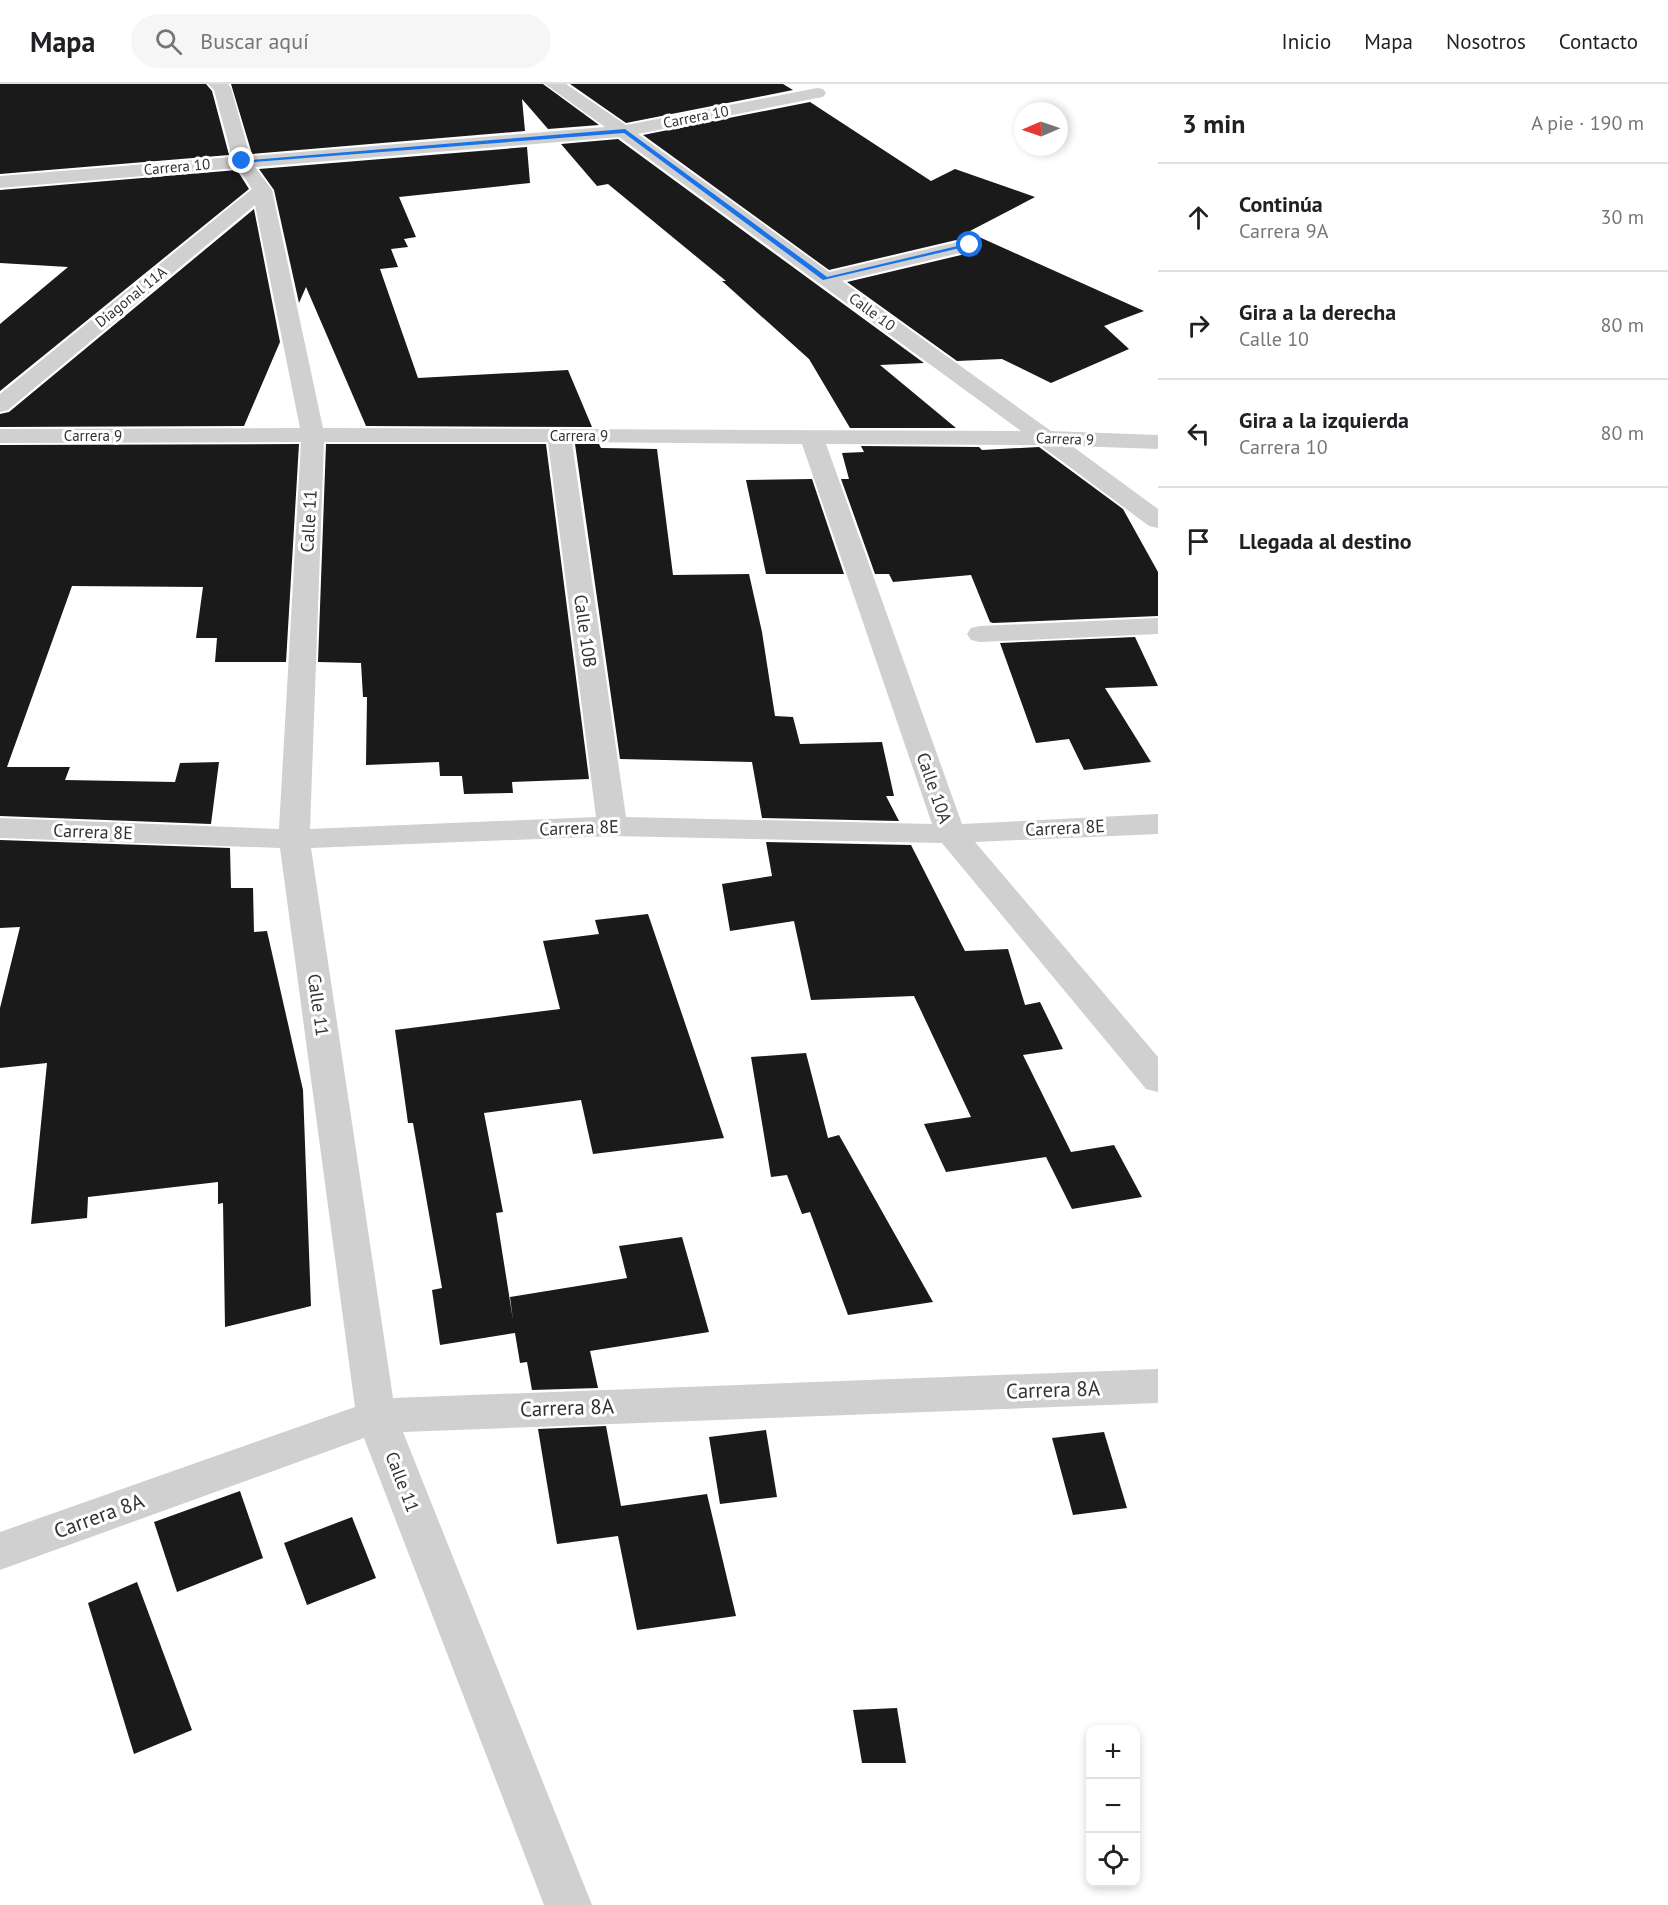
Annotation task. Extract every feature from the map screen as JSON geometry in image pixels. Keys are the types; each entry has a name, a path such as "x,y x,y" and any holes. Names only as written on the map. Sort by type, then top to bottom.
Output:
{"street":[{"name":"Calle 11","path":"217,84 222,88 242,161 262,190 313,435 294,838 376,1416 568,1905"},
{"name":"Calle 10","path":"554,84 625,131 826,279 1049,438 1158,521"},
{"name":"Carrera 10","path":"0,182 625,131 809,88"},
{"name":"Diagonal 11A","path":"0,405 262,190"},
{"path":"826,279 970,245"},
{"name":"Carrera 9","path":"0,436 559,435 1049,438 1158,442"},
{"name":"Calle 10B","path":"559,435 612,826"},
{"name":"Calle 10A","path":"812,438 951,834 1158,1080"},
{"path":"980,634 1158,626"},
{"name":"Carrera 8E","path":"0,828 294,838 612,826 951,834 1158,824"},
{"name":"Carrera 8A","path":"0,1551 376,1416 1158,1386"}],"building":[{"path":"0,84 206,84 212,91 229,155 0,174"},
{"path":"231,84 543,84 599,125 548,129 522,99 525,131 252,154"},
{"path":"570,84 783,84 793,90 626,123"},
{"path":"810,102 931,181 955,169 1035,197 968,232 1144,311 1104,326 1129,349 1051,383 1002,359 957,361 847,282 978,251 982,245 979,240 969,237 829,270 643,135"},
{"path":"618,139 924,363 880,365 956,428 850,428 809,359 722,281 726,281 608,184 597,186 561,144"},
{"path":"527,147 530,183 399,197 416,237 404,239 408,247 391,249 398,267 380,269 418,378 568,370 592,427 366,426 306,287 299,303 274,190 259,169"},
{"path":"237,170 249,189 0,391 0,324 68,267 0,263 0,190"},
{"path":"254,209 280,342 244,426 0,427 0,414 9,412"},
{"path":"299,444 286,662 215,662 217,638 196,638 203,587 72,586 7,767 70,767 65,780 175,782 180,763 219,762 211,824 0,816 0,445"},
{"path":"326,444 546,444 589,779 512,782 513,793 464,794 462,776 440,776 439,762 366,765 367,697 363,697 361,663 318,662"},
{"path":"575,444 599,444 601,448 657,449 673,575 749,574 762,632 775,716 793,717 800,744 882,742 894,796 886,796 899,821 762,818 752,762 620,759"},
{"path":"861,446 979,447 982,450 1039,447 1123,509 1158,572 1158,616 993,623 990,622 971,575 893,582 889,574 875,574 841,479 849,479 842,453 864,452"},
{"path":"812,479 844,574 766,574 746,480"},
{"path":"1135,637 1158,686 1105,688 1151,762 1084,770 1069,739 1036,743 1000,643"},
{"path":"0,840 230,848 231,888 253,888 254,932 267,931 303,1090 311,1306 225,1327 223,1203 218,1204 218,1182 88,1197 87,1218 31,1224 47,1063 0,1068 0,1008 20,927 0,928"},
{"path":"766,842 911,845 965,951 1008,949 1025,1005 1040,1002 1063,1049 1023,1055 1071,1152 1114,1145 1142,1197 1072,1209 1046,1157 946,1172 924,1124 971,1117 914,996 811,1000 794,921 730,931 722,884 772,876"},
{"path":"648,914 724,1138 593,1154 581,1100 484,1113 503,1212 496,1213 513,1320 510,1297 627,1278 619,1246 682,1237 709,1332 590,1351 598,1388 532,1390 527,1362 520,1363 515,1333 440,1345 432,1290 442,1288 413,1123 408,1123 395,1030 560,1009 543,941 599,934 595,920"},
{"path":"806,1053 828,1138 839,1135 933,1302 848,1315 810,1212 802,1214 787,1175 771,1177 751,1057"},
{"path":"606,1426 621,1506 707,1494 736,1616 637,1630 618,1536 557,1544 538,1429"},
{"path":"766,1430 777,1497 720,1504 709,1437"},
{"path":"1104,1432 1127,1508 1073,1515 1052,1438"},
{"path":"240,1491 263,1558 177,1592 154,1522"},
{"path":"352,1517 376,1578 307,1605 284,1543"},
{"path":"137,1582 192,1730 134,1754 88,1603"},
{"path":"897,1708 906,1763 862,1763 853,1710"}],"route":[{"path":"242,161 625,131 826,279 970,245"}]}
